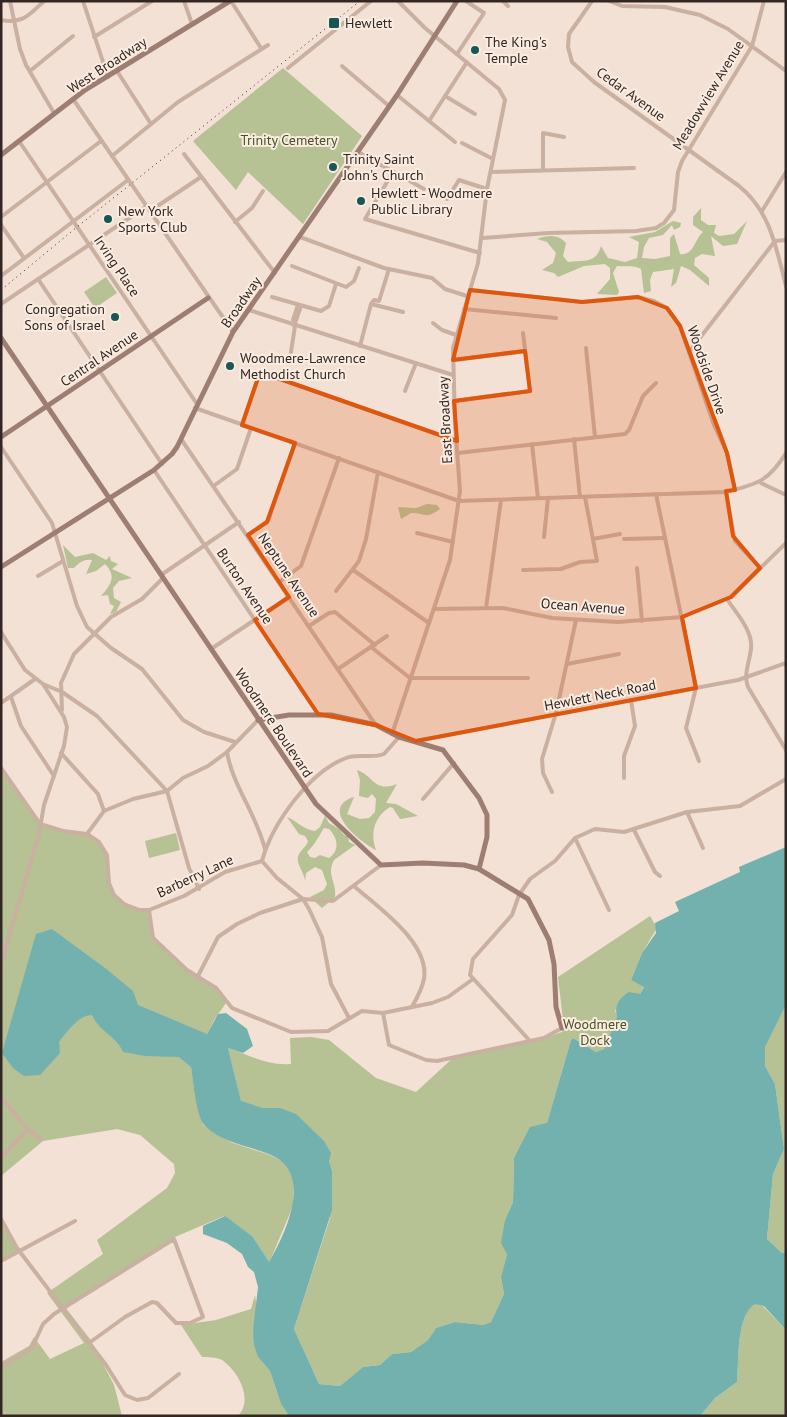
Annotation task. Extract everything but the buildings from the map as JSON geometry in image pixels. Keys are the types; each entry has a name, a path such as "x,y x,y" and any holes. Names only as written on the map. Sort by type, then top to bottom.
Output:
{"street":[{"path":"10,1 20,49 54,113"},
{"path":"1,20 15,23 26,18 44,1"},
{"path":"83,1 108,77"},
{"path":"94,37 152,1"},
{"path":"184,1 192,24"},
{"path":"230,1 261,48"},
{"name":"West Broadway","path":"1,155 73,99 230,1"},
{"path":"288,68 371,1"},
{"path":"398,1 434,35 467,62 429,121"},
{"name":"Broadway","path":"1,567 154,470 172,454 233,332 397,95 456,1"},
{"path":"458,54 484,13 466,1"},
{"path":"502,1 508,6"},
{"name":"Cedar Avenue","path":"592,1 569,34 568,47 572,62 594,82 746,192 769,222 786,286"},
{"path":"610,1 622,6 664,7 692,13 722,25 786,71"},
{"name":"Meadowview Avenue","path":"482,238 548,233 636,231 656,228 664,223 674,210 678,172 688,149 752,46 764,1"},
{"path":"30,71 73,36"},
{"path":"112,156 178,102 268,45"},
{"name":"East Broadway","path":"392,734 445,577 453,542 459,501 453,360 456,335 480,253 488,189 505,100 499,89 467,62"},
{"path":"342,66 389,106"},
{"path":"117,71 151,124"},
{"path":"397,95 455,142"},
{"path":"445,96 475,114"},
{"path":"73,99 233,332"},
{"path":"543,170 542,134 545,132 564,137"},
{"name":"Irving Place","path":"19,141 196,406"},
{"path":"1,217 101,141"},
{"path":"462,143 493,159"},
{"path":"358,152 424,189"},
{"path":"184,154 275,273"},
{"path":"491,172 634,168"},
{"path":"393,172 365,220 480,253"},
{"path":"762,211 786,172"},
{"path":"150,212 201,177"},
{"path":"1,276 128,180"},
{"path":"448,199 459,180 488,189"},
{"path":"235,222 252,208 263,190"},
{"path":"1,304 147,206"},
{"path":"1,225 24,258"},
{"path":"300,237 389,269 432,278 445,289 468,296"},
{"path":"689,352 775,241 786,240"},
{"path":"292,266 346,287 351,285 359,268"},
{"path":"360,346 371,304 374,300 379,300 389,269"},
{"path":"38,279 162,464"},
{"path":"272,297 318,311 326,310 331,303 336,284"},
{"name":"Woodside Drive","path":"470,290 582,302 628,297 647,298 660,303 674,315 689,352 714,425 727,453 735,490"},
{"name":"Central Avenue","path":"1,437 208,298"},
{"path":"371,304 404,312"},
{"path":"291,352 299,306"},
{"path":"464,309 556,318"},
{"path":"249,310 294,326 453,375"},
{"path":"433,323 442,330 456,335"},
{"path":"454,401 530,391 523,333"},
{"name":"Woodmere Boulevard","path":"1,338 304,789 316,804 381,865"},
{"path":"586,348 595,437"},
{"path":"453,360 525,351"},
{"path":"405,391 416,363"},
{"path":"242,425 260,372 457,441"},
{"path":"458,453 628,432 643,396 656,383"},
{"path":"196,406 242,425 459,501 726,492 761,482 775,470 786,453"},
{"path":"214,486 236,469 251,428"},
{"name":"Neptune Avenue","path":"181,439 376,725"},
{"path":"523,570 561,569 580,562 597,561 582,497 574,439"},
{"path":"248,535 268,521 295,443"},
{"path":"532,444 538,498"},
{"path":"1,448 52,523 80,613 87,627 111,648 142,669 183,720 204,732 235,742"},
{"path":"279,582 301,566 339,458"},
{"name":"Burton Avenue","path":"154,470 318,714"},
{"path":"336,591 359,561 366,539 378,472"},
{"path":"761,482 786,495"},
{"path":"726,492 735,541 760,568"},
{"path":"656,494 696,688 686,728 700,761"},
{"path":"544,538 548,498"},
{"path":"486,608 501,500"},
{"path":"1,964 67,733 60,692 63,677 70,661 82,644 110,616 150,593 162,576 239,522"},
{"path":"417,533 453,542"},
{"path":"592,539 620,534"},
{"path":"624,539 665,538"},
{"path":"786,544 727,599 750,637 751,648 745,678 750,692 786,750"},
{"path":"38,576 63,561"},
{"path":"637,568 642,620"},
{"path":"353,570 429,622"},
{"path":"211,649 289,597"},
{"name":"Ocean Avenue","path":"434,609 510,609 552,618 618,622 682,617 727,599"},
{"path":"309,626 329,613 335,612 410,678 528,678"},
{"path":"552,792 542,766 576,620"},
{"path":"1,632 21,666 35,679 60,692 97,716 167,791 189,868 198,889"},
{"path":"338,670 387,636"},
{"path":"567,664 619,654"},
{"name":"Hewlett Neck Road","path":"416,741 745,678 786,663"},
{"path":"1,703 35,679"},
{"path":"43,684 64,717"},
{"path":"11,697 21,726 54,776"},
{"path":"624,778 622,768 624,756 635,726 631,700"},
{"path":"86,834 104,811 133,799 167,791 183,778 204,768 227,752 258,720 289,715 318,714 376,725 399,737 443,750 479,798 487,815 487,837 479,869"},
{"path":"349,1018 331,984 322,937 303,899 277,878 262,861 287,812 319,773 337,761 354,755 381,756 389,750 399,737"},
{"path":"227,752 234,779 257,821 266,850"},
{"path":"62,753 98,794 104,811"},
{"path":"423,799 454,763"},
{"path":"1,768 40,824 63,831 86,834 99,842 106,852 109,883 114,895 130,907 149,910 155,940 187,970 216,988 232,1008 286,1031 328,1031 362,1011 383,1013 448,997 473,979"},
{"path":"530,1041 473,979 470,970 474,959 512,915 521,893 534,875 555,861 575,838 596,829 617,833 634,830 687,812 740,806 786,779"},
{"path":"687,812 703,848"},
{"path":"634,830 655,872 660,876"},
{"path":"575,838 609,910"},
{"name":"Barberry Lane","path":"149,910 198,889 225,872 262,861"},
{"path":"198,976 215,940 222,933 260,913 303,899 333,901 381,865 450,864 479,869 521,893 534,906 549,940 554,964 556,1007 562,1028 555,1034 530,1041 430,1061 389,1045 383,1013"},
{"path":"354,886 400,927 421,958 424,979 412,1007"},
{"path":"1,1097 28,1130 41,1139"},
{"path":"1,1157 28,1130"},
{"path":"1,1219 20,1250 126,1395 137,1400 148,1398 178,1374"},
{"path":"1,1261 75,1220"},
{"path":"1,1368 28,1352 45,1321 174,1239 204,1317 190,1323 176,1324 157,1303 152,1302 125,1317 89,1343"}],"highlighted area":[{"path":"470,290 582,302 638,297 667,308 680,326 727,453 735,490 726,491 733,536 760,568 731,597 682,617 696,688 416,741 376,725 318,714 255,620 289,597 248,535 267,522 295,443 242,425 260,372 457,441 454,401 530,391 525,351 453,360"}],"green space":[{"name":"Trinity Cemetery","path":"283,68 362,136 303,224 248,172 236,190 193,141"},
{"path":"701,208 701,220 708,225 716,225 714,233 719,236 734,234 747,221 737,244 723,246 711,236 715,256 702,254 695,258 694,265 709,278 709,286 690,270 681,266 676,283 671,287 674,269 653,272 650,280 651,291 644,293 641,269 617,266 613,273 619,292 617,295 597,294 610,279 610,268 605,264 584,266 558,277 554,273 542,270 553,263 556,253 547,242 537,239 553,236 563,240 566,243 563,256 568,262 589,260 596,256 601,246 608,258 625,262 637,258 639,242 629,237 655,232 673,221 681,223 680,227 674,230 672,225 663,235 649,238 644,247 642,258 655,259 670,256 670,238 674,234 680,254 688,253 703,232 693,225 693,217"},
{"path":"106,277 117,293 95,308 84,292"},
{"path":"427,504 437,505 440,509 428,515 411,513 401,519 398,507 416,508"},
{"path":"63,545 75,557 93,553 106,560 110,556 111,561 118,564 112,569 132,578 119,581 113,588 114,598 121,602 116,612 110,614 114,606 110,604 108,595 101,596 110,584 112,576 109,568 105,564 96,571 86,574 92,560 87,560 82,561 74,568 68,568"},
{"name":"Woodmere Dock","path":"1,769 40,824 92,838 106,850 109,859 112,888 118,897 129,904 149,910 155,941 191,974 211,984 226,1003 214,1020 191,1067 195,1096 203,1125 230,1142 270,1155 284,1162 330,1168 329,1160 280,1108 263,1108 241,1102 228,1048 266,1062 291,1064 290,1038 311,1037 329,1040 376,1078 416,1092 454,1057 542,1039 562,1032 567,1025 563,1020 558,977 650,916 657,928 642,953 631,980 644,986 640,994 615,1010 617,1017 604,1049 596,1052 573,1038 571,1040 547,1123 514,1158 513,1202 505,1220 507,1254 501,1277 504,1294 491,1322 483,1325 455,1322 436,1328 428,1340 411,1352 392,1354 380,1365 363,1367 340,1386 319,1384 294,1329 330,1218 332,1172 294,1180 293,1206 269,1263 252,1236 224,1216 175,1237 65,1307 90,1339 114,1385 122,1416 1,1416 1,1362 29,1346 34,1337 50,1359 84,1343 47,1293 103,1254 97,1240 167,1188 175,1173 174,1164 140,1135 117,1129 43,1141 1,1176"},
{"path":"357,770 379,785 389,786 397,784 386,803 396,804 418,816 400,819 393,808 390,807 385,811 375,826 373,838 376,850 353,833 341,816 340,809 344,802 354,797 347,814 360,819 369,818 375,812 376,799 372,794 368,798 359,796 360,780"},
{"path":"325,816 329,823 348,836 349,842 355,845 334,860 331,874 335,887 335,897 322,908 310,897 324,890 327,884 322,870 315,867 306,873 305,881 298,857 308,841 305,836 299,834 287,817 311,830 315,831 320,827","holes":["324,828 329,829 336,840 333,855 329,858 320,855 315,858 310,857 307,852"]},
{"path":"176,833 180,850 149,858 145,841"},
{"path":"786,1005 786,1253 782,1253 767,1239 773,1174 784,1149 775,1084 765,1066 765,1046"},
{"path":"1,1223 18,1250 1,1260"},
{"path":"255,1295 257,1309 253,1330 258,1357 270,1371 281,1404 289,1416 238,1416 245,1402 242,1386 234,1371 222,1360 202,1357 181,1325 216,1320 251,1309"},
{"path":"755,1303 763,1306 786,1330 786,1416 700,1416 715,1398 737,1382 741,1327 744,1317"}],"water":[{"path":"786,847 786,1005 765,1047 765,1066 775,1084 784,1149 773,1174 767,1239 782,1253 786,1253 786,1330 764,1306 755,1304 749,1309 741,1328 737,1382 715,1398 700,1416 289,1416 281,1404 270,1371 258,1357 254,1345 253,1330 258,1287 254,1272 248,1267 242,1254 227,1243 203,1234 203,1226 225,1216 252,1236 269,1262 283,1236 292,1204 294,1189 291,1175 284,1164 271,1155 220,1137 205,1126 197,1107 191,1067 179,1057 145,1056 123,1052 117,1042 99,1026 92,1015 82,1018 69,1029 59,1042 60,1053 40,1075 24,1076 13,1068 2,1053 36,934 52,929 133,991 138,1005 207,1034 218,1014 226,1013 247,1029 253,1046 243,1053 228,1048 241,1101 263,1108 280,1108 296,1114 324,1141 331,1153 329,1161 332,1172 332,1210 294,1329 319,1384 340,1386 363,1367 380,1365 392,1354 411,1352 428,1340 436,1328 455,1322 483,1325 491,1322 504,1294 501,1277 507,1254 501,1243 505,1220 513,1202 514,1158 530,1127 547,1123 571,1040 573,1038 596,1052 604,1049 617,1017 616,1009 620,1000 629,992 640,994 644,987 631,980 642,953 656,933 655,923 679,911 675,902 740,872 739,867"}],"railway":[{"path":"1,290 360,1"}],"place":[{"name":"Hewlett","path":"334,23"},
{"name":"The King's Temple","path":"475,50"},
{"name":"Trinity Saint John's Church","path":"333,167"},
{"name":"Hewlett - Woodmere Public Library","path":"361,201"},
{"name":"New York Sports Club","path":"108,219"},
{"name":"Congregation Sons of Israel","path":"115,317"},
{"name":"Woodmere-Lawrence Methodist Church","path":"230,366"}]}
